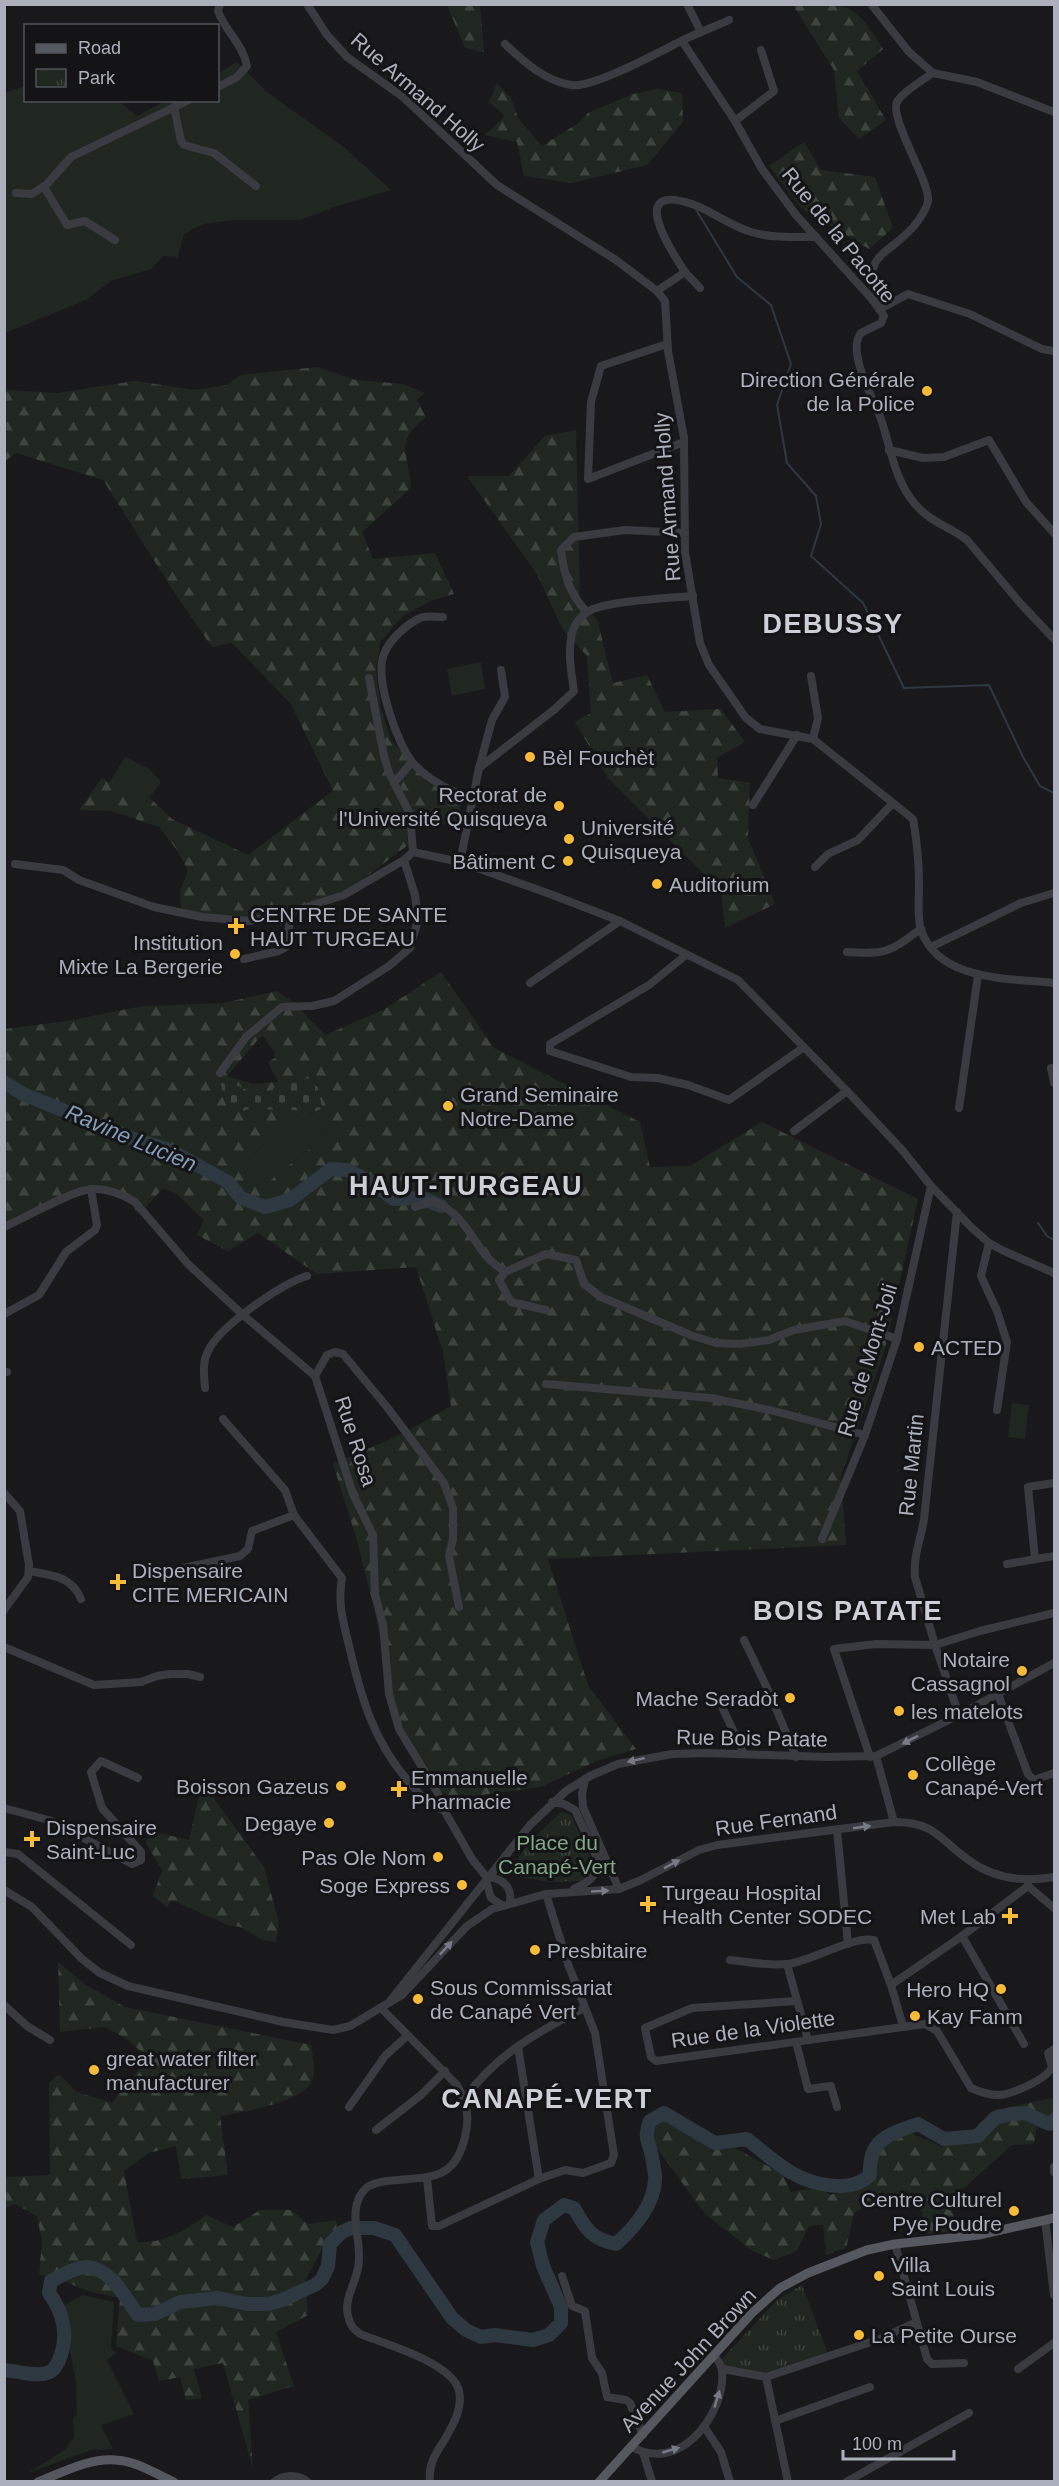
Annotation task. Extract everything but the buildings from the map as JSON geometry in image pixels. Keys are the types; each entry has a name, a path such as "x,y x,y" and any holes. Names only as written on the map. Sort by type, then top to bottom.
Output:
{"main road":[{"name":"Avenue John Brown","path":"599,2481 752,2313 780,2288 808,2272 867,2250 895,2244 979,2235 1050,2219"},
{"path":"38,2481 92,2463 115,2459 131,2463 172,2481"}],"street":[{"path":"219,86 237,77 247,66 245,56 237,41 222,22 218,11 220,4"},
{"name":"Rue Armand Holly","path":"307,4 327,35 347,57 403,97 497,185 616,260 657,291 665,301 667,344 684,442 685,552 700,643 709,665 746,718 760,729 813,739 913,819 918,847 921,929 931,946 955,967 978,975 1054,983"},
{"path":"687,4 701,32"},
{"path":"871,4 909,52 933,73 977,82 1054,112"},
{"path":"505,44 525,63 545,75 574,86 631,66 682,40 729,20"},
{"name":"Rue de la Pacotte","path":"682,40 735,121 762,169 796,215 884,316 881,323 861,333 856,346 872,403 879,416 902,487 931,520 959,533 967,540 1054,639"},
{"path":"735,121 774,91 761,51"},
{"path":"933,73 896,103 913,160 928,193 928,201 925,211 910,232 882,253 873,264 871,275 880,309 908,294 970,314 1042,349 1054,351"},
{"path":"16,193 32,194 44,187 71,157 185,102"},
{"path":"174,107 181,141 184,145 214,153 256,186"},
{"path":"44,187 64,224 69,226 85,221 115,240"},
{"path":"700,288 685,272 667,245 656,213 657,206 663,200 670,198 693,204 751,232 816,237"},
{"path":"657,291 685,272"},
{"path":"667,344 602,366 591,402 588,478 684,442"},
{"path":"889,450 923,458 944,457 988,440 1026,502 1054,532"},
{"path":"587,612 572,594 564,574 561,550 574,537 625,530 685,533"},
{"path":"479,768 555,709 574,690 570,661 573,630 579,619 587,612 636,602 693,596"},
{"path":"443,617 421,617 404,629 383,654 382,672 387,705 401,743 412,762 429,778 455,792"},
{"path":"460,862 479,768 492,720 505,697 501,670"},
{"path":"811,676 818,718 813,739"},
{"path":"369,678 384,756 394,783 410,814 413,852"},
{"path":"753,805 797,735"},
{"path":"394,783 412,762"},
{"path":"815,867 828,854 858,840 880,820 892,804"},
{"path":"413,852 460,862 620,921 738,980 847,1091 903,1151 931,1186 989,1243 1054,1273"},
{"path":"15,864 63,870 80,880 154,908 202,917 250,921 291,912 344,895 404,860 413,852"},
{"path":"220,1073 246,1037 282,1007 312,1006 334,1001 389,966 410,948 418,920 415,895 404,860"},
{"path":"931,946 1021,903 1054,893"},
{"path":"244,959 279,951 286,947 291,912"},
{"path":"530,983 620,921"},
{"path":"847,952 876,954 895,948 921,929"},
{"path":"686,955 649,985 550,1044 550,1051 632,1077 658,1078 688,1085 729,1100 804,1047"},
{"path":"959,1108 978,975"},
{"path":"1050,1068 1054,1083"},
{"path":"794,1131 847,1091"},
{"name":"Rue de Mont-Joli","path":"822,1539 865,1435 897,1339 931,1186"},
{"path":"4,1227 76,1193 91,1189 97,1225 95,1230 66,1252 39,1295 4,1314"},
{"name":"Rue Rosa","path":"91,1189 111,1191 135,1202 176,1251 243,1315 315,1376 358,1506 373,1535 375,1594 383,1624 389,1694 403,1738 438,1791 444,1810 472,1858 488,1879"},
{"path":"415,1208 433,1201 449,1208 468,1229 487,1258 505,1272"},
{"name":"Rue Martin","path":"957,1212 924,1519 914,1566 915,1577 935,1645 960,1715"},
{"path":"989,1243 981,1276 997,1311 1006,1342 997,1410"},
{"path":"546,1310 511,1302 499,1281 505,1272 546,1254 576,1260 584,1284 601,1297 693,1336 716,1343 740,1344 769,1340 794,1330 845,1321 897,1339"},
{"path":"205,1388 204,1368 209,1349 243,1315 270,1295 307,1276"},
{"path":"315,1376 320,1363 327,1354 335,1352 343,1354 441,1476 453,1508 453,1535 449,1556 459,1607"},
{"path":"546,1384 711,1398 774,1411 865,1435"},
{"path":"223,1419 285,1490 294,1515 342,1578 338,1597 365,1707 377,1737 427,1803 444,1810"},
{"path":"1035,1559 1028,1487 1054,1483"},
{"path":"4,1493 20,1511 29,1570 28,1577 4,1610"},
{"path":"174,1570 240,1556 248,1549 252,1531 294,1515"},
{"path":"1007,1564 1054,1556"},
{"path":"29,1570 67,1580 74,1586 81,1599"},
{"path":"894,1822 834,1649 876,1644 935,1645 980,1631 1054,1613"},
{"path":"744,1640 770,1694 796,1757"},
{"path":"4,1647 94,1685 141,1682 170,1674 201,1677"},
{"name":"Rue Bois Patate","path":"389,2002 530,1825 552,1802 585,1779 618,1764 657,1756 708,1753 796,1757 873,1756 960,1715 1054,1663"},
{"path":"998,1695 1028,1773 1034,1780 1054,1773"},
{"path":"723,1709 744,1754"},
{"path":"4,1808 52,1821 132,1864 137,1863 141,1860 141,1852 102,1808 91,1772 101,1761 138,1778"},
{"path":"585,1779 582,1794 583,1807 619,1889"},
{"path":"552,1802 564,1804 575,1810 598,1860 598,1867 591,1879 570,1891"},
{"name":"Rue Fernand","path":"389,2002 407,1991 467,1926 483,1914 501,1905 546,1894 619,1889 699,1850 717,1845 894,1822 913,1822 926,1826 972,1863 991,1873 1028,1884 1054,1877"},
{"path":"837,1830 848,1944"},
{"path":"4,1852 18,1854 130,1945"},
{"path":"501,1905 488,1893 488,1879 501,1880 506,1884 511,1896 510,1902"},
{"path":"891,1985 963,1936 1028,1884 1054,1908"},
{"path":"4,1890 32,1906 82,1959 100,1973 128,1986 283,2022 333,2030 350,2026 389,2002"},
{"path":"427,2179 432,2226 439,2226 539,2179 565,2170 583,2173 611,2163 614,2155 595,2033 584,2008 546,1894"},
{"path":"963,1936 1024,2044"},
{"path":"730,1960 787,1964 848,1944 874,1940 903,2026"},
{"path":"787,1964 808,2040"},
{"name":"Rue de la Violette","path":"796,2001 692,2008 649,2026 645,2032 651,2057 656,2061 925,2024 932,2026 971,2088 1001,2095 1050,2072 1052,2067 1048,2053 1054,2049"},
{"path":"4,2005 27,2026 50,2040"},
{"path":"381,2008 445,2071 465,2098 468,2112 468,2127 463,2147 456,2163 442,2174 427,2179 383,2181 368,2186 360,2196 356,2222 359,2267 348,2297 351,2327 360,2334 435,2365 449,2375 459,2390 459,2405 455,2422 430,2463 430,2481"},
{"path":"465,2098 478,2079 500,2058 548,2027 584,2008"},
{"path":"349,2107 386,2056 407,2036"},
{"path":"796,2042 808,2089 831,2086 837,2107"},
{"path":"518,2047 539,2179"},
{"path":"376,2130 421,2095 445,2071"},
{"path":"1054,2167 1054,2172"},
{"path":"1050,2219 1054,2295"},
{"path":"895,2244 927,2359 932,2364 964,2363"},
{"path":"562,2276 572,2306 585,2311 592,2358 602,2373 607,2397 626,2400 630,2403 643,2435"},
{"path":"723,2369 766,2377 880,2339 916,2322"},
{"path":"1018,2369 1054,2343"},
{"path":"632,2447 653,2454 678,2450 705,2428 717,2401 723,2369 720,2361 714,2356"},
{"path":"766,2377 788,2481"},
{"path":"775,2421 870,2387"},
{"path":"846,2481 969,2413"},
{"path":"705,2428 721,2452 730,2481"},
{"path":"643,2452 652,2481"},
{"path":"273,2481 292,2476 308,2481"}],"green space":[{"path":"447,5 480,5 484,52 465,48"},
{"path":"793,5 826,5 847,8 864,21 883,49 857,71 886,120 859,139 839,118 834,70"},
{"path":"237,62 267,92 344,147 391,190 300,220 232,220 203,224 184,234 178,257 163,256 151,269 111,281 86,300 5,333 4,93 24,86 24,102 119,102 137,116 163,102 219,102 219,72"},
{"path":"497,83 511,98 518,118 542,146 577,124 588,113 633,94 658,89 682,93 683,122 647,165 572,183 524,176 517,142 485,135 505,116 489,102"},
{"path":"804,142 821,170 875,177 893,228 869,249 801,208 769,166"},
{"path":"318,367 355,380 403,384 425,393 417,400 426,417 409,434 406,442 411,488 362,532 373,559 435,553 454,594 430,601 403,616 380,642 376,670 381,709 391,740 427,782 461,801 459,823 407,830 408,845 354,886 286,914 240,920 181,910 180,890 188,871 177,850 159,827 112,811 79,810 102,778 145,803 150,798 172,819 248,855 333,791 291,704 232,643 212,647 103,480 16,453 5,461 4,390 58,393 135,381 195,390 227,385 240,375"},
{"path":"576,430 580,604 597,619 613,683 647,675 665,712 721,709 745,742 717,758 718,778 750,783 748,838 775,904 725,928 721,891 608,778 575,722 591,713 587,656 563,630 537,574 467,476 509,476 545,436"},
{"path":"481,662 485,689 452,696 447,669"},
{"path":"125,757 149,769 161,782 145,803 109,783"},
{"path":"441,972 494,1048 640,1122 650,1167 690,1166 762,1122 918,1199 885,1349 841,1476 846,1545 548,1559 588,1685 636,1749 599,1760 540,1787 467,1797 448,1796 429,1783 402,1742 391,1712 388,1671 374,1608 356,1537 333,1464 400,1435 451,1406 443,1352 416,1267 317,1274 258,1233 228,1251 197,1235 204,1220 178,1195 163,1188 139,1214 131,1205 114,1194 85,1192 5,1230 5,1029 67,1021 143,1006 223,1003 277,991 293,1002 325,1035 383,1010","holes":["262,1035 274,1051 275,1058 268,1062 278,1082 252,1084 227,1076","298,1075 302,1080 293,1110 250,1109 231,1114 222,1093 222,1079 264,1098 278,1084","302,1112 316,1114 329,1133 267,1183 245,1165 246,1160"]},
{"path":"298,1075 302,1080 308,1076 318,1088 322,1108 317,1111 250,1109 231,1114 223,1097 221,1078 264,1098 278,1084"},
{"path":"302,1112 316,1114 329,1133 267,1183 244,1165 246,1160"},
{"path":"1012,1403 1029,1405 1025,1439 1008,1437"},
{"path":"201,1788 207,1789 264,1867 279,1923 276,1942 263,1940 240,1927 228,1925 172,1900 167,1907 153,1896 162,1870 146,1843 150,1831 189,1840"},
{"name":"Place du Canapé-Vert","path":"561,1812 571,1815 592,1862 592,1871 582,1881 550,1882 520,1877 514,1868 522,1852"},
{"path":"58,1962 86,1985 125,2007 311,2045 314,2074 308,2087 299,2094 272,2105 220,2116 228,2175 181,2179 176,2146 149,2153 124,2171 137,2242 156,2241 174,2235 206,2215 233,2227 260,2210 291,2210 308,2224 336,2220 337,2231 327,2240 305,2281 308,2315 276,2332 294,2386 248,2400 253,2469 223,2363 194,2369 202,2398 186,2400 180,2377 159,2381 153,2361 116,2346 120,2298 87,2291 53,2276 39,2275 42,2241 37,2216 15,2204 5,2208 5,2177 50,2175 49,2083 59,2074 77,2092 112,2103 148,2058 127,2039 105,2027 60,2032"},
{"path":"1052,2098 1054,2125 1037,2126 1034,2144 1012,2145 964,2188 949,2197 957,2231 926,2234 919,2198 884,2197 854,2213 846,2248 826,2255 823,2225 809,2226 797,2251 774,2260 753,2251 705,2214 645,2132 646,2121 660,2113 688,2133 716,2147 732,2146 782,2174 791,2192 820,2187 830,2195 871,2184 876,2176 872,2166 882,2146 911,2133 942,2147 963,2141 992,2111"},
{"path":"802,2285 829,2357 766,2377 728,2371 722,2359 777,2300"},
{"path":"83,2295 114,2302 111,2349 117,2353 107,2360 134,2414 101,2425 113,2449 91,2450 28,2473 64,2450 74,2438 73,2418 77,2415 76,2382 61,2307"}],"waterway":[{"path":"695,208 737,277 771,305 791,364 777,405 787,463 816,496 821,524 811,556 863,603 904,688 989,685 1023,757 1040,786 1054,793"},
{"name":"Ravine Lucien","path":"4,1082 23,1094 131,1138 172,1151 228,1182 241,1198 265,1207 290,1200 331,1169 347,1170 371,1182 394,1199 422,1198 441,1206"},
{"path":"1038,1223 1047,1236 1054,1240"},
{"path":"4,2370 37,2374 47,2373 54,2368 62,2351 64,2334 61,2317 49,2293 51,2281 73,2270 87,2267 104,2273 117,2285 138,2315 155,2314 180,2302 218,2298 247,2304 269,2304 315,2285 322,2279 328,2266 330,2244 342,2232 351,2228 374,2228 395,2235 452,2318 466,2330 481,2337 495,2335 533,2340 549,2335 561,2323 561,2307 543,2266 537,2242 544,2220 564,2205 574,2208 590,2232 616,2244 636,2224 651,2200 655,2175 647,2133 650,2121 664,2113 715,2143 747,2139 792,2173 810,2181 832,2186 843,2186 862,2181 870,2175 873,2153 882,2140 918,2124 944,2139 978,2136 995,2118 1011,2114 1025,2113 1049,2124 1054,2120"}],"place":[{"name":"Direction Générale de la Police","path":"927,391"},
{"name":"Bèl Fouchèt","path":"530,757"},
{"name":"Rectorat de l'Université Quisqueya","path":"559,806"},
{"name":"Université Quisqueya","path":"569,839"},
{"name":"Bâtiment C","path":"568,861"},
{"name":"Auditorium","path":"657,884"},
{"name":"CENTRE DE SANTE HAUT TURGEAU","path":"236,926"},
{"name":"Institution Mixte La Bergerie","path":"235,954"},
{"name":"Grand Seminaire Notre-Dame","path":"448,1106"},
{"name":"ACTED","path":"919,1347"},
{"name":"Dispensaire CITE MERICAIN","path":"118,1582"},
{"name":"Notaire Cassagnol","path":"1022,1671"},
{"name":"Mache Seradòt","path":"790,1698"},
{"name":"les matelots","path":"899,1711"},
{"name":"Collège Canapé-Vert","path":"913,1775"},
{"name":"Boisson Gazeus","path":"341,1786"},
{"name":"Emmanuelle Pharmacie","path":"399,1789"},
{"name":"Degaye","path":"329,1823"},
{"name":"Dispensaire Saint-Luc","path":"32,1839"},
{"name":"Pas Ole Nom","path":"438,1857"},
{"name":"Soge Express","path":"462,1885"},
{"name":"Turgeau Hospital Health Center SODEC","path":"648,1904"},
{"name":"Met Lab","path":"1010,1916"},
{"name":"Presbitaire","path":"535,1950"},
{"name":"Hero HQ","path":"1001,1989"},
{"name":"Sous Commissariat de Canapé Vert","path":"418,1999"},
{"name":"Kay Fanm","path":"915,2016"},
{"name":"great water filter manufacturer","path":"94,2070"},
{"name":"Centre Culturel Pye Poudre","path":"1014,2211"},
{"name":"Villa Saint Louis","path":"879,2276"},
{"name":"La Petite Ourse","path":"859,2335"}],"district":[{"name":"DEBUSSY","path":"833,624"},
{"name":"HAUT-TURGEAU","path":"466,1186"},
{"name":"BOIS PATATE","path":"848,1611"},
{"name":"CANAPÉ-VERT","path":"547,2099"}]}
